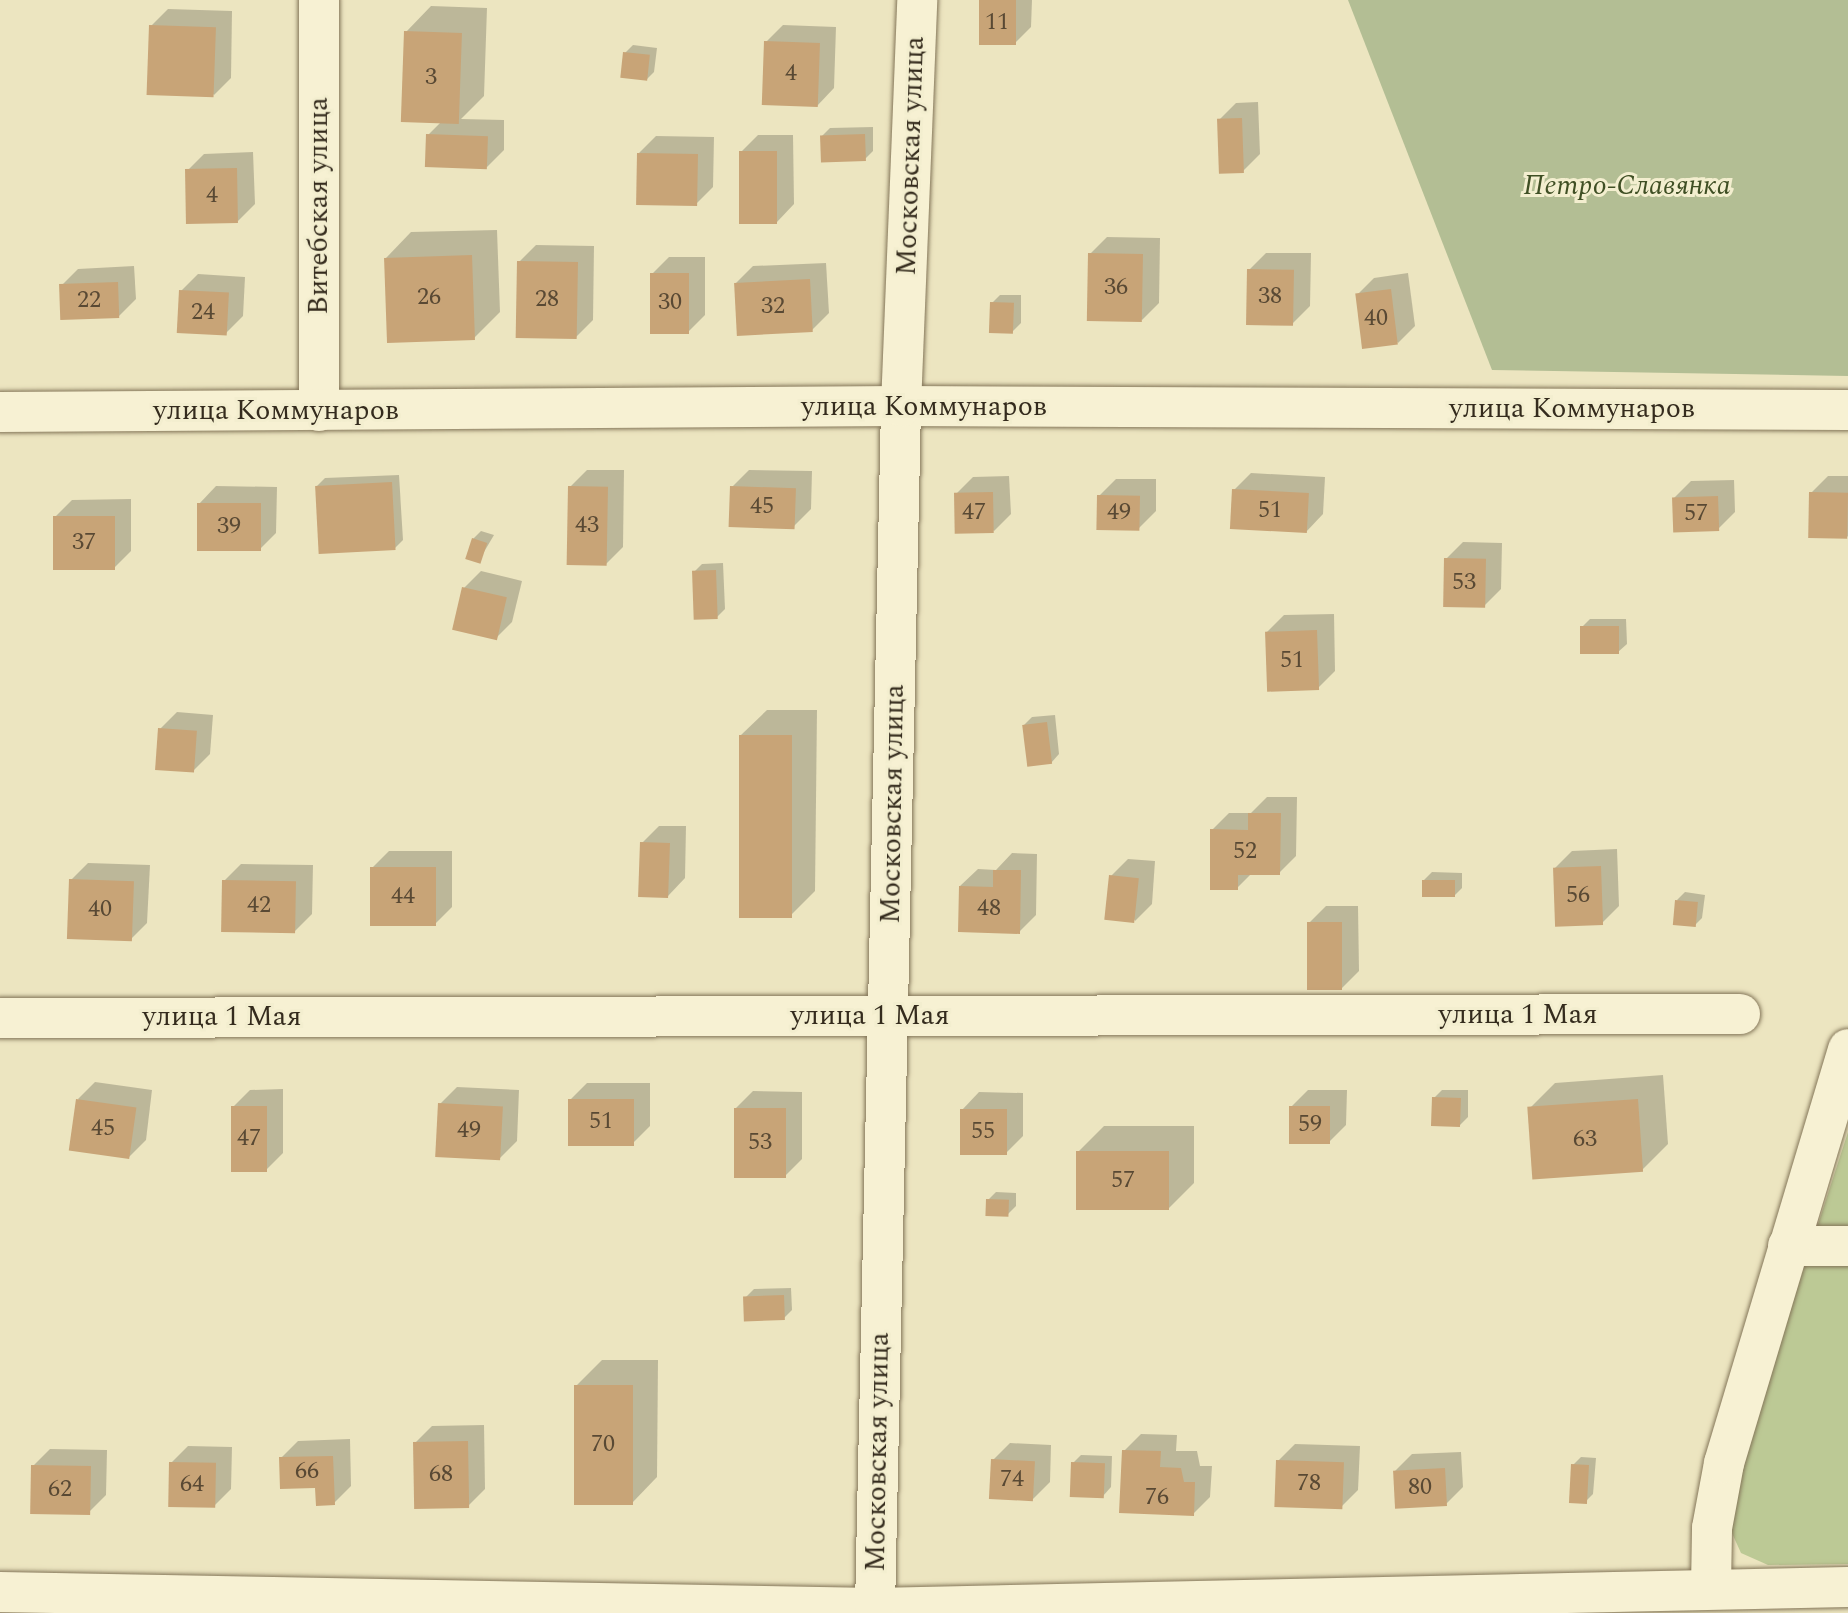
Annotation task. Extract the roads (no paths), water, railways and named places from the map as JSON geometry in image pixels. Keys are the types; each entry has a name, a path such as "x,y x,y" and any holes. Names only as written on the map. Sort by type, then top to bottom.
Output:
{"street":[{"name":"Витебская улица","path":"319,0 319,411"},
{"name":"Московская улица","path":"875,1608 901,406 917,0"},
{"name":"улица Коммунаров","path":"0,412 901,406 1848,410"},
{"name":"улица 1 Мая","path":"0,1018 1740,1014"},
{"path":"1711,1587 1712,1528 1724,1463 1848,1049"},
{"path":"1788,1246 1848,1246"},
{"path":"0,1592 875,1608 1711,1587 1848,1587"}],"park label":[{"name":"Петро-Славянка","path":"1627,186"}]}
